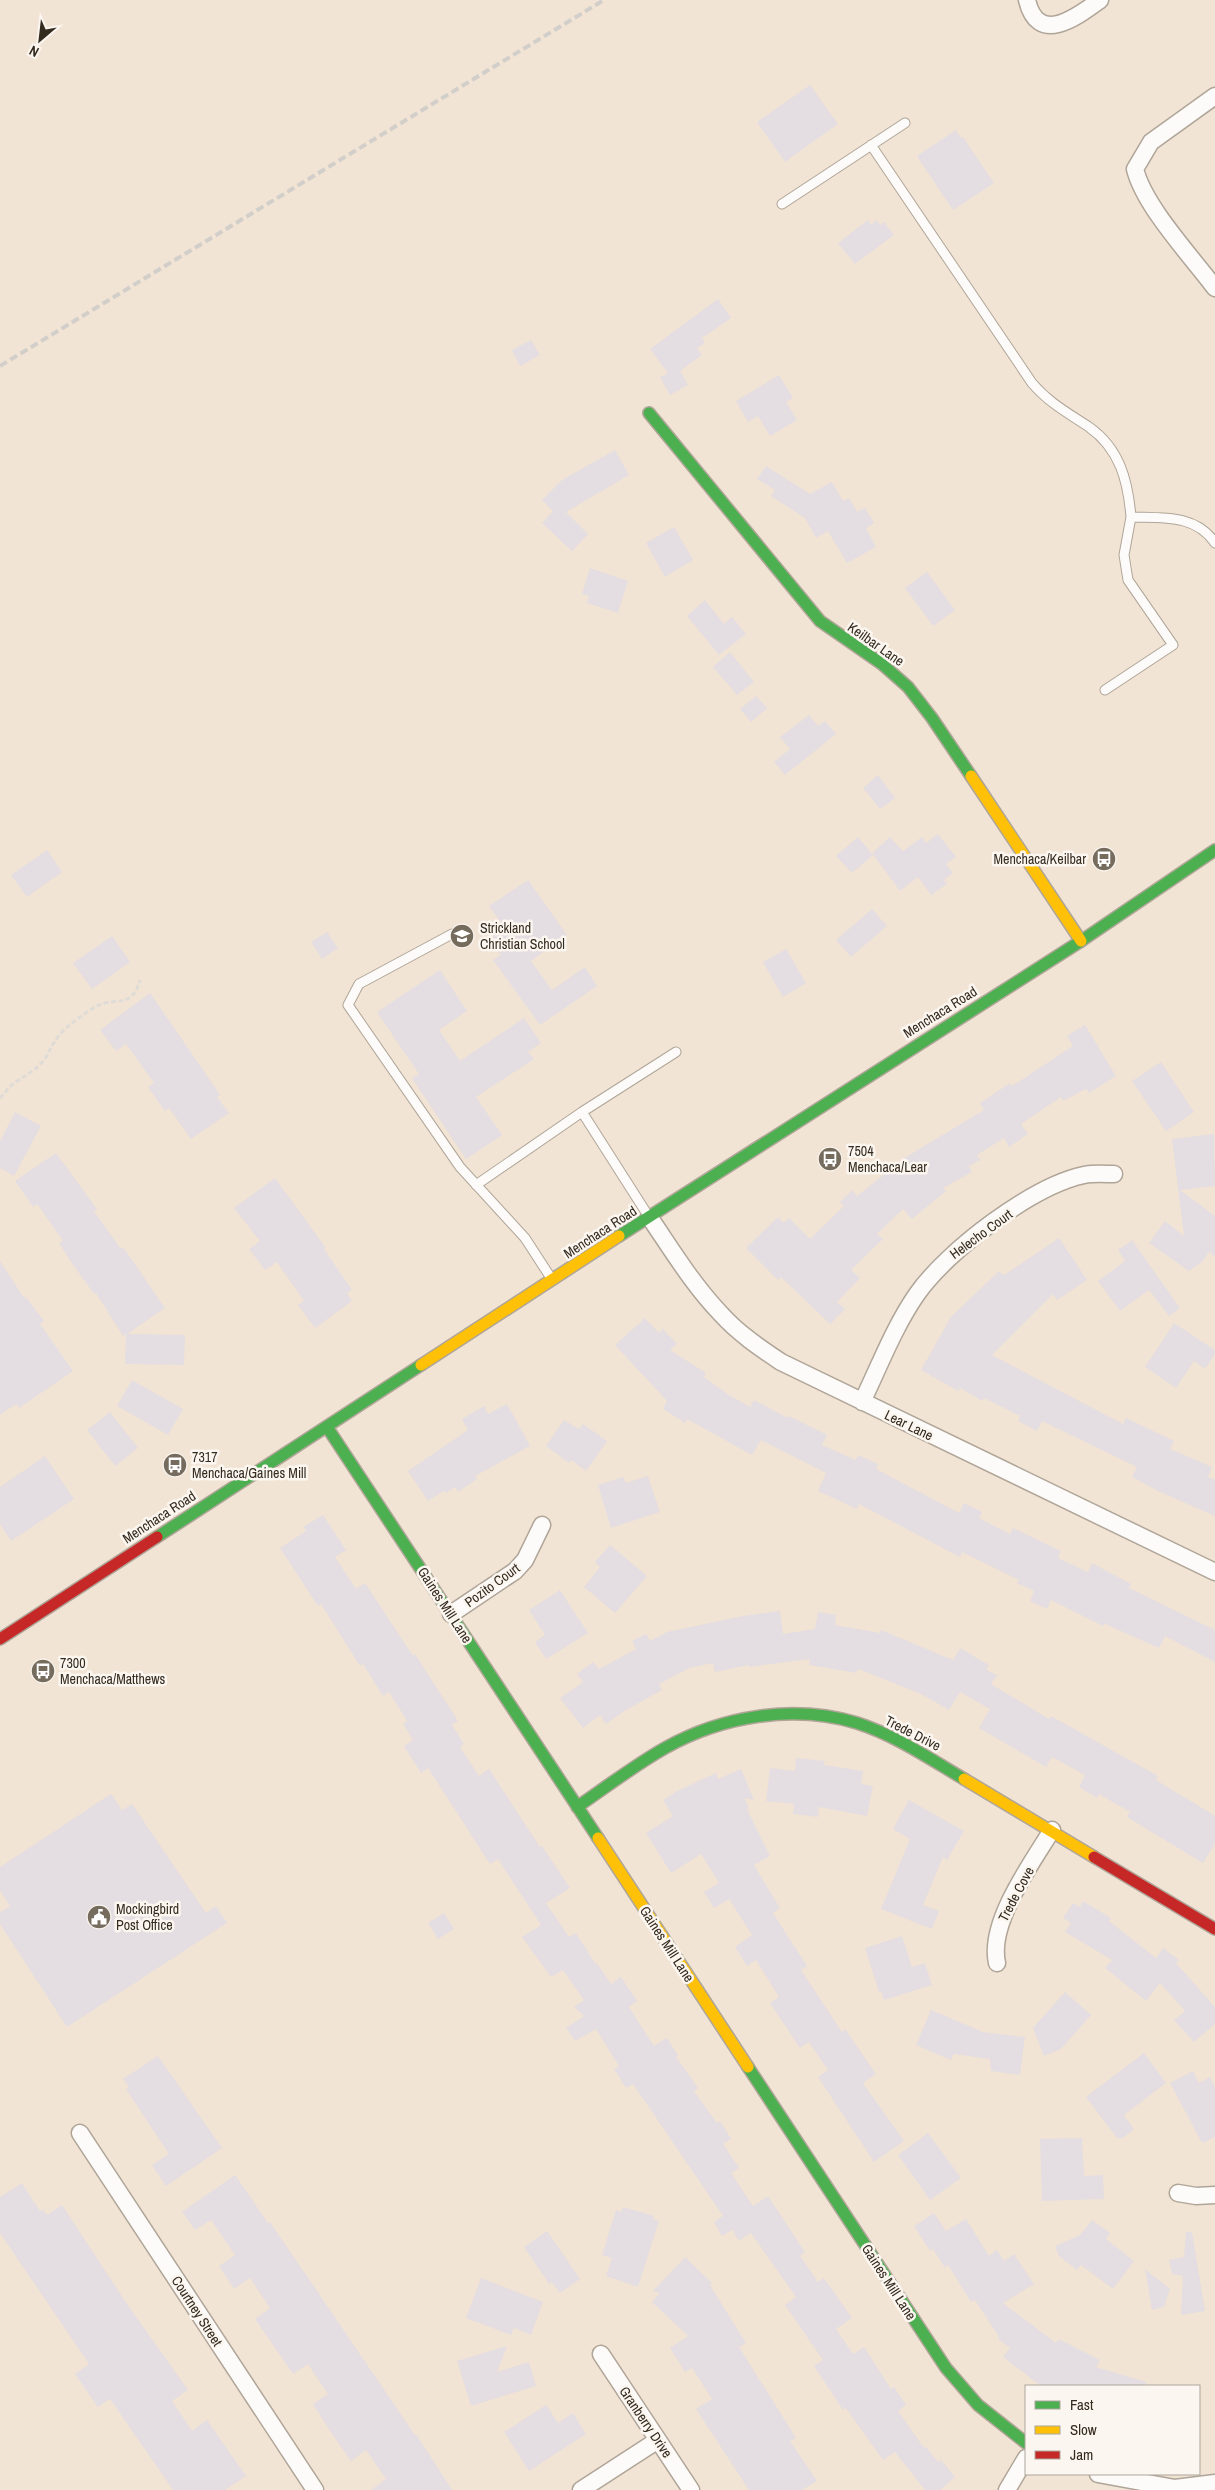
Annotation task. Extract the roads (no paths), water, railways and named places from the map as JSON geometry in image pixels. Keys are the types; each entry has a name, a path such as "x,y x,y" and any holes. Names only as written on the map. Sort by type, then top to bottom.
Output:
{"street":[{"path":"1027,0 1029,7 1039,20 1049,25 1059,25 1070,21 1100,0"},
{"path":"1215,96 1151,142 1135,169 1138,181 1166,226 1215,288"},
{"name":"Keilbar Lane","path":"649,413 815,616 837,636 891,671 909,689 932,718 1081,941"},
{"name":"Menchaca Road","path":"0,1639 798,1120 1081,941 1215,850"},
{"name":"Helecho Court","path":"862,1402 905,1313 917,1294 948,1257 966,1242 1045,1190 1085,1174 1114,1174"},
{"name":"Lear Lane","path":"650,1218 701,1292 742,1334 781,1362 1215,1572"},
{"name":"Gaines Mill Lane","path":"327,1427 946,2368 978,2405 1005,2429 1025,2442"},
{"name":"Pozito Court","path":"451,1614 514,1571 525,1560 542,1525"},
{"name":"Trede Drive","path":"577,1807 666,1748 701,1731 758,1717 818,1715 854,1722 887,1734 1052,1830 1215,1929"},
{"name":"Trede Cove","path":"997,1963 994,1950 1001,1918 1052,1830"},
{"name":"Courtney Street","path":"80,2133 315,2490"},
{"path":"1178,2193 1196,2196 1215,2195"},
{"name":"Granberry Drive","path":"601,2354 691,2490"},
{"path":"581,2490 658,2440"},
{"path":"1007,2490 1025,2460"},
{"path":"1103,2475 1175,2489 1215,2483"}],"lane":[{"path":"782,204 905,123"},
{"path":"871,145 1032,383 1056,407 1090,428 1106,442 1116,455 1129,496 1131,517 1124,554 1128,580 1173,645 1105,690"},
{"path":"1131,517 1185,520 1199,526 1215,543"},
{"path":"452,934 359,984 348,1005 460,1167 525,1238 553,1280"},
{"path":"476,1184 582,1112 676,1052"},
{"path":"582,1112 650,1218"}],"railway":[{"path":"0,366 604,0"}],"place":[{"name":"Menchaca/Keilbar","path":"1104,859"},
{"name":"Strickland Christian School","path":"462,936"},
{"name":"7504 Menchaca/Lear","path":"830,1159"},
{"name":"7317 Menchaca/Gaines Mill","path":"175,1465"},
{"name":"7300 Menchaca/Matthews","path":"43,1671"},
{"name":"Mockingbird Post Office","path":"99,1917"}]}
